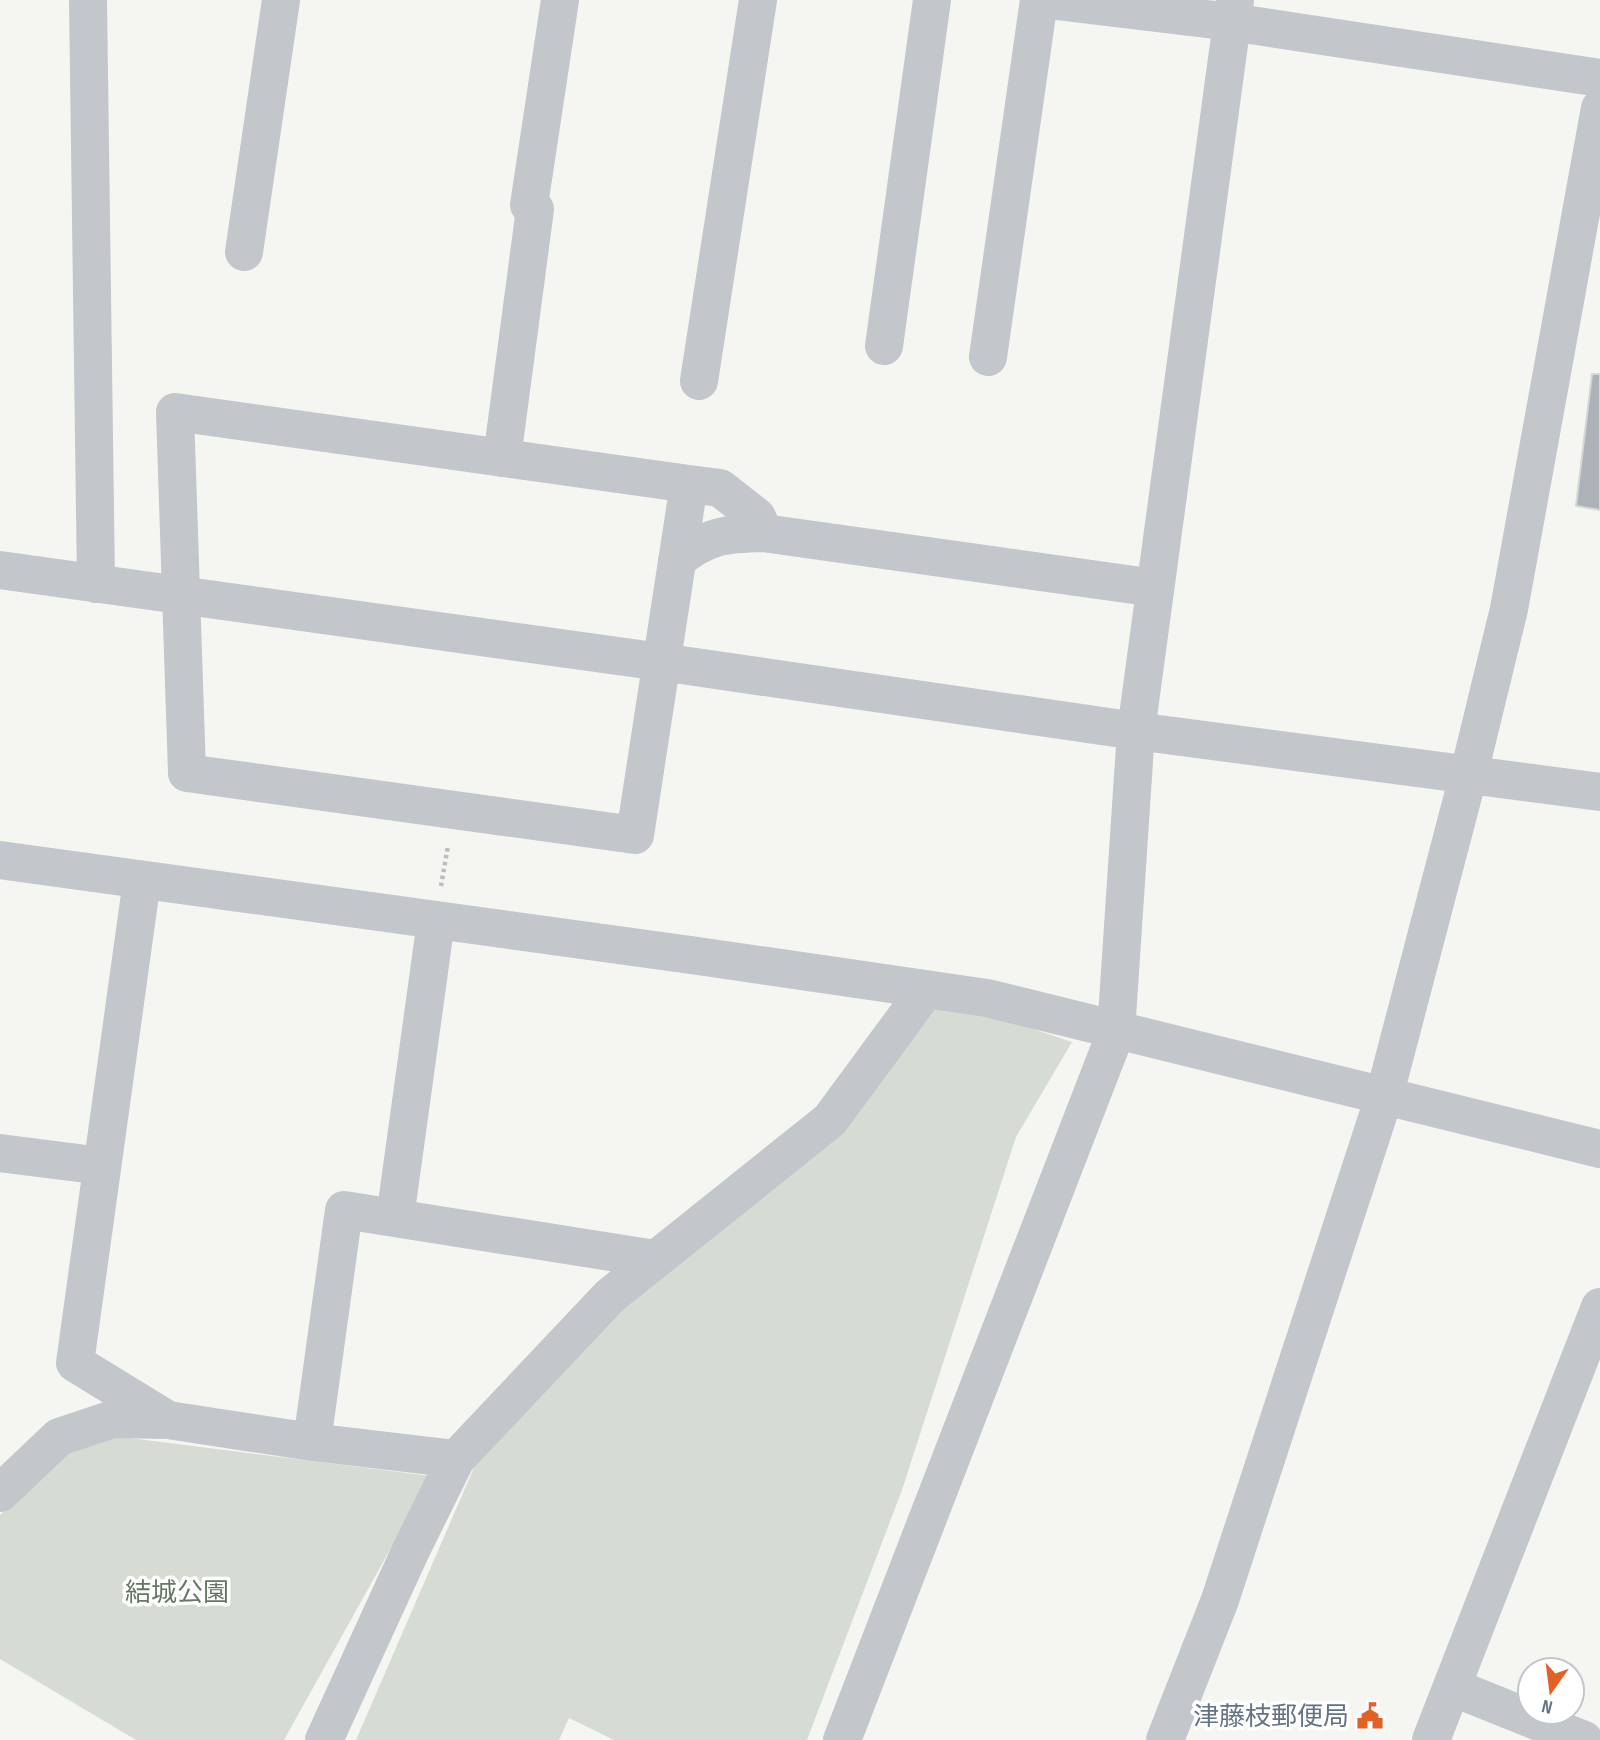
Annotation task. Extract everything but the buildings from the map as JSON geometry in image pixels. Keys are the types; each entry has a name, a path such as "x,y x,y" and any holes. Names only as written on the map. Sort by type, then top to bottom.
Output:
{"street":[{"path":"88,0 96,584"},
{"path":"244,253 281,0"},
{"path":"502,458 535,209 529,205 560,0"},
{"path":"699,381 758,0"},
{"path":"884,346 932,0"},
{"path":"988,357 1039,0"},
{"path":"1048,0 1233,11 1600,78"},
{"path":"842,1740 1116,1032 1136,731 1233,11"},
{"path":"1165,1740 1220,1600 1384,1097 1509,609 1600,108"},
{"path":"689,484 635,835 187,773 175,412 720,488 757,517 764,533"},
{"path":"677,561 695,545 726,534 764,533 1155,588"},
{"path":"0,570 1136,731 1600,792"},
{"path":"0,860 987,998 1116,1032 1600,1149"},
{"path":"142,880 75,1363 167,1420"},
{"path":"395,1218 436,921"},
{"path":"324,1740 411,1549 456,1460 610,1296 830,1119 925,991"},
{"path":"0,1153 102,1166"},
{"path":"312,1442 344,1210 655,1259"},
{"path":"1431,1740 1600,1307"},
{"path":"0,1493 59,1437 113,1419 167,1420 456,1460"},
{"path":"1452,1687 1584,1740"}],"path":[{"path":"436,921 453,809"}],"green space":[{"path":"937,1007 985,1013 1072,1042 1016,1137 902,1490 807,1740 614,1740 569,1718 559,1740 356,1740 479,1456 619,1310 844,1129"},
{"name":"結城公園","path":"106,1435 431,1476 284,1740 136,1740 0,1659 0,1515 74,1444"}],"place":[{"name":"津藤枝郵便局","path":"1370,1716"}]}
